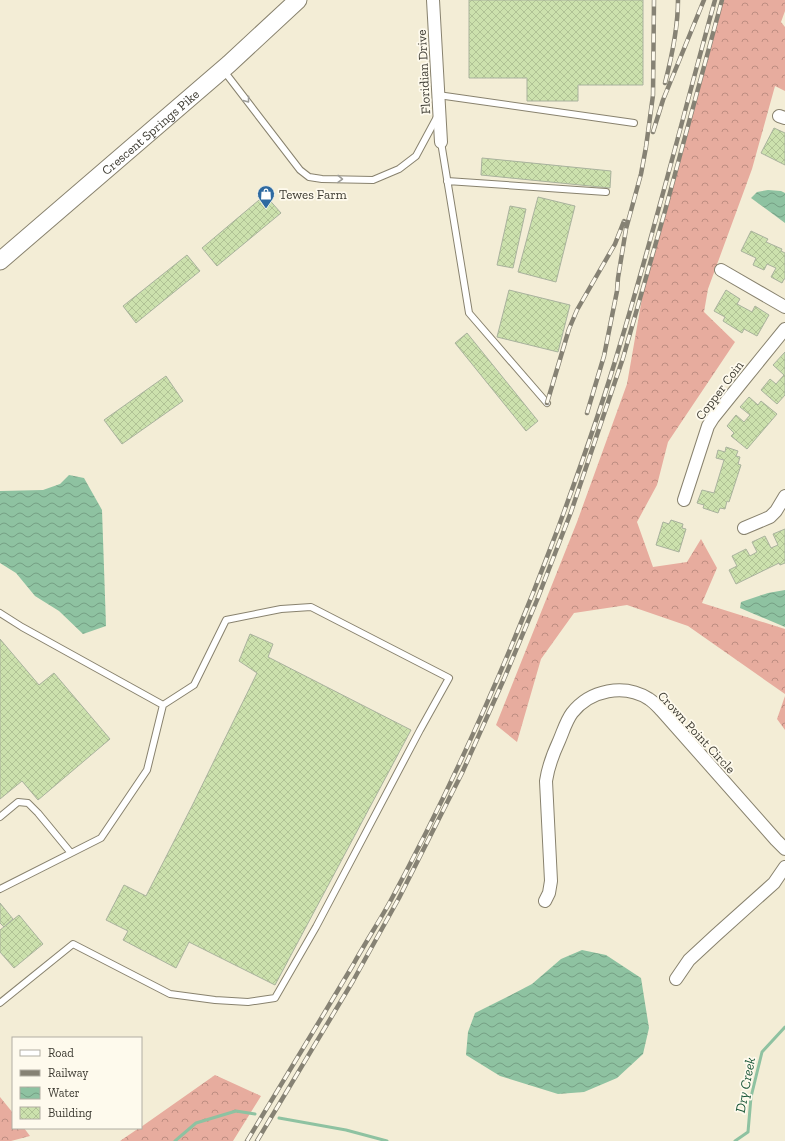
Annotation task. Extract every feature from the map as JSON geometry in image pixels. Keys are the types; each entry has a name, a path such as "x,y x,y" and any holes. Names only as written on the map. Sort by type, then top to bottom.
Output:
{"main road":[{"name":"Crescent Springs Pike","path":"0,261 223,69 298,0"}],"street":[{"name":"Floridian Drive","path":"434,0 441,142"},
{"path":"721,270 785,307"},
{"name":"Copper Coin","path":"684,500 708,426 785,329"},
{"path":"744,528 770,517 776,511 785,496"},
{"name":"Crown Point Circle","path":"545,902 549,893 551,881 546,781 551,758 572,714 580,705 602,692 629,690 650,699 785,849"},
{"path":"676,979 689,960 774,883 785,867"}],"lane":[{"path":"223,69 300,170 309,177 322,179 373,180 399,169 416,156 439,114"},
{"path":"438,95 634,123"},
{"path":"441,142 469,313 548,403"},
{"path":"447,181 606,192"},
{"path":"0,888 101,838 147,770 163,705 194,685 226,620 281,608 311,607 449,678 316,927 275,998 248,1002 215,1000 170,994 73,944 0,1003"},
{"path":"0,613 22,627 163,705"},
{"path":"0,817 18,802 28,802 72,853"}],"green space":[{"path":"722,0 785,0 785,11 781,22 785,27 785,91 775,86 752,169 708,289 704,312 735,342 668,442 657,485 637,522 653,567 687,562 701,539 717,568 702,603 785,629 785,694 688,626 627,605 574,613 541,659 517,742 496,725 577,522 627,384 645,281"},
{"path":"785,696 785,730 777,719"},
{"path":"215,1075 261,1096 233,1141 120,1141 138,1129 142,1129 142,1126"},
{"path":"0,1097 12,1112 12,1129 25,1129 30,1136 11,1141 0,1141"}],"water":[{"path":"768,190 781,191 785,193 785,223 751,198 757,192"},
{"path":"69,475 84,478 102,510 106,626 83,634 59,611 35,596 16,573 0,563 0,491 43,490 60,484"},
{"path":"785,590 785,627 740,608 741,602 768,593"},
{"path":"582,950 606,955 641,978 649,1028 643,1054 617,1078 584,1092 558,1094 500,1076 466,1055 468,1032 475,1013 532,984 561,959"}],"building":[{"path":"469,0 643,0 643,85 578,85 578,101 527,101 527,78 469,78"},
{"path":"774,128 785,133 785,165 761,153"},
{"path":"482,158 611,171 610,188 481,175"},
{"path":"265,195 281,213 217,266 202,248"},
{"path":"538,197 575,206 556,282 518,272"},
{"path":"510,206 526,209 513,268 497,265"},
{"path":"751,231 768,239 766,242 782,249 781,251 785,253 785,279 782,283 771,277 776,268 767,264 764,270 753,265 756,258 741,251"},
{"path":"187,255 200,271 136,323 123,306"},
{"path":"509,290 570,305 558,352 497,337"},
{"path":"726,290 740,299 737,304 752,312 755,306 769,315 757,336 744,329 742,333 723,321 725,317 714,311"},
{"path":"467,333 538,421 526,431 455,343"},
{"path":"785,352 785,395 777,404 761,390 770,379 776,384 784,375 773,365"},
{"path":"166,376 183,401 122,444 104,420"},
{"path":"749,397 758,405 761,401 777,414 747,449 731,436 734,433 727,426 736,415 744,422 750,415 740,407"},
{"path":"726,447 738,451 736,456 740,457 738,464 741,465 729,502 727,501 725,509 720,508 718,513 703,508 704,505 697,503 702,490 714,493 724,460 716,458 718,450 725,452"},
{"path":"671,520 683,524 682,528 686,529 679,552 656,545 663,522 669,524"},
{"path":"785,529 785,563 780,565 779,563 736,584 729,570 737,566 732,556 746,549 750,556 757,552 752,542 765,536 771,548 778,545 773,534"},
{"path":"250,634 273,644 268,657 411,730 275,985 189,942 176,968 123,940 128,931 106,920 124,885 146,896 192,806 257,673 239,661"},
{"path":"0,639 39,685 54,673 110,739 38,800 22,781 0,799"},
{"path":"0,903 13,919 4,927 0,923"},
{"path":"19,915 43,944 14,968 0,952 0,930"}],"waterway":[{"name":"Dry Creek","path":"735,1141 748,1132 751,1097 762,1052 785,1027"},
{"path":"175,1141 196,1123 236,1111 255,1114"},
{"path":"279,1118 346,1130 387,1141"}],"railway":[{"path":"587,413 604,356 617,291 626,229 641,174 646,147 653,95 654,0"},
{"path":"665,83 674,42 678,0"},
{"path":"653,132 663,100 704,0"},
{"path":"247,1141 391,900 459,765 520,625 590,440 612,371 632,305 715,0"},
{"path":"257,1141 353,981 399,898 462,773 537,600 571,512 623,358 665,211 722,0"},
{"path":"547,403 569,329 577,310 615,244 624,221"}],"place":[{"name":"Tewes Farm","path":"266,209"}]}
